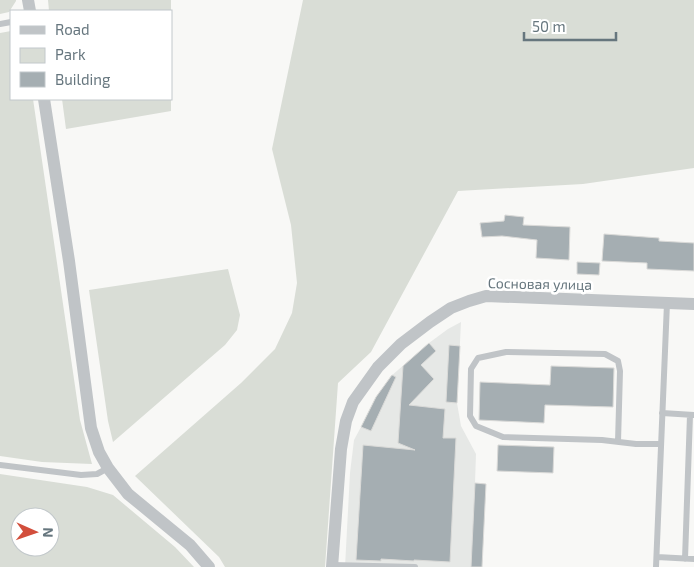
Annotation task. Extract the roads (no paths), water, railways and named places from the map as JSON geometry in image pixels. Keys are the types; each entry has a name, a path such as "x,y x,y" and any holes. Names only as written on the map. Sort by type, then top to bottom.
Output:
{"street":[{"path":"44,100 69,262 91,428 99,452 108,468 128,494 190,545 209,567"},
{"name":"Сосновая улица","path":"332,566 340,449 346,420 353,402 378,367 401,344 430,322 451,308 486,296 694,304"}],"lane":[{"path":"656,567 667,303"},
{"path":"618,442 620,371 618,361 605,354 506,352 478,358 471,369 470,416 476,426 503,437 661,444"},
{"path":"662,413 692,415 685,559"},
{"path":"0,465 81,475 97,474 108,468"},
{"path":"656,557 694,559"},
{"path":"332,566 415,567"}]}
